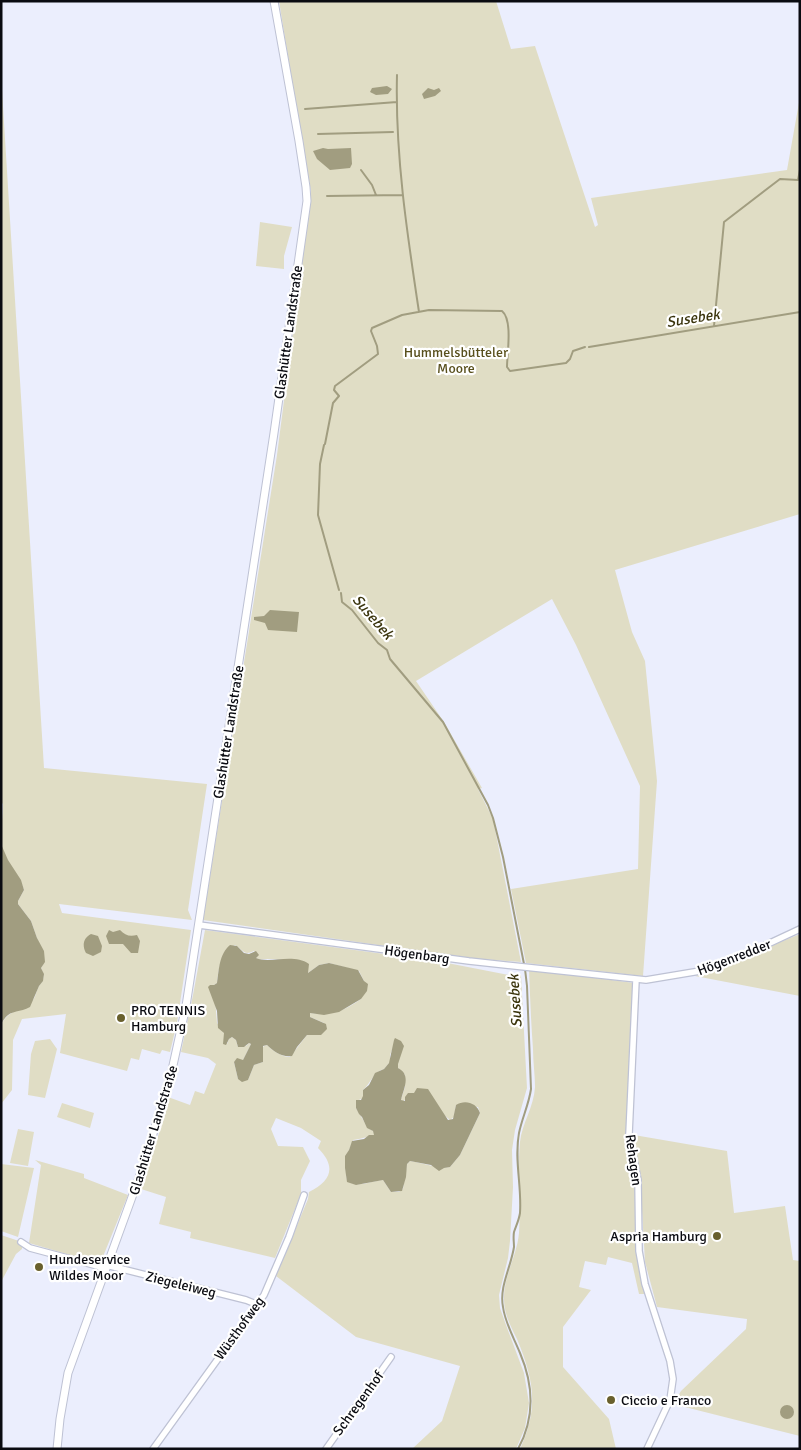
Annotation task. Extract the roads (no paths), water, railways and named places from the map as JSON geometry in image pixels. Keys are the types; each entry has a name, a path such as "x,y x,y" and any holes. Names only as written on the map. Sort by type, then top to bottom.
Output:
{"street":[{"name":"Glashütter Landstraße","path":"58,1449 61,1411 68,1373 138,1183 172,1070 186,1006 273,442 307,201 299,141 274,1"},
{"name":"Högenbarg","path":"199,925 468,961 528,966 636,980"},
{"name":"Högenredder","path":"636,980 667,978 706,970 742,956 800,929"},
{"name":"Rehagen","path":"636,980 628,1134 638,1180 639,1251 645,1284 670,1361 673,1379 670,1400 647,1449"},
{"name":"Wüsthofweg","path":"153,1449 264,1294 276,1269 304,1195"},
{"name":"Ziegeleiweg","path":"21,1242 30,1248 256,1304"},
{"name":"Schregenhof","path":"326,1449 391,1357"}],"waterway":[{"path":"397,75 400,164 406,223 419,312"},
{"path":"305,109 397,102"},
{"path":"318,134 393,132"},
{"path":"361,170 372,185 376,195"},
{"path":"714,326 724,222 780,179 798,180 800,170"},
{"path":"327,196 403,195"},
{"name":"Susebek","path":"325,444 333,403 339,396 334,390 335,386 378,354 371,331 372,328 402,315 429,310 502,311 505,315 508,329 507,367 510,371 566,363 573,351 585,347"},
{"name":"Susebek","path":"589,347 800,312"},
{"name":"Susebek","path":"324,445 320,464 318,515 339,590"},
{"name":"Susebek","path":"341,593 342,602 352,610 378,643 387,650 390,659 443,722 488,805 503,857 524,964"},
{"name":"Susebek","path":"518,1449 524,1437 530,1414 530,1390 525,1365 506,1319 502,1300 504,1284 513,1254 514,1232 520,1213 517,1153 519,1133 531,1089 525,969"}],"place":[{"name":"PRO TENNIS Hamburg","path":"121,1018"},
{"name":"Aspria Hamburg","path":"717,1236"},
{"name":"Hundeservice Wildes Moor","path":"39,1267"},
{"name":"Ciccio e Franco","path":"611,1400"}],"park label":[{"name":"Hummelsbütteler Moore","path":"456,360"}]}
